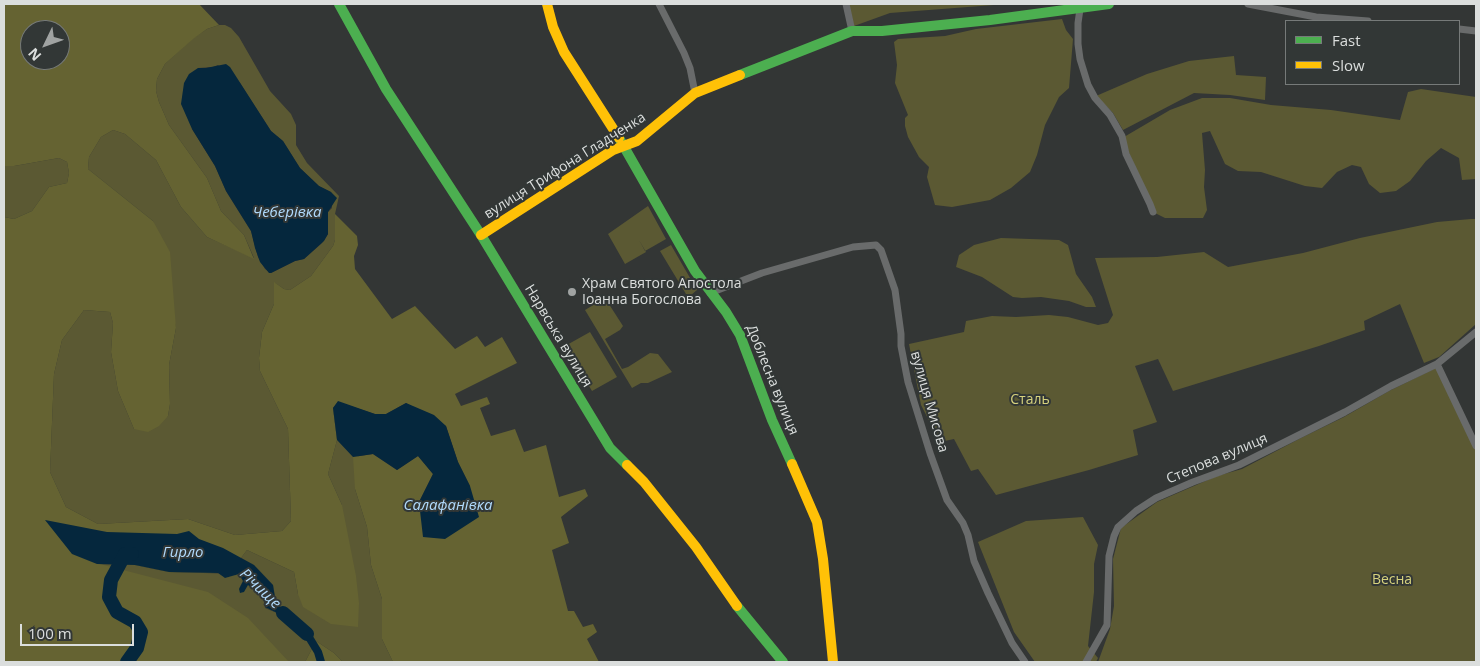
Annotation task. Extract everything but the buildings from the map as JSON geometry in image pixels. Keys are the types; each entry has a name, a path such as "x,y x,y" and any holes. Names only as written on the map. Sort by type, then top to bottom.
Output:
{"street":[{"name":"Нарвська вулиця","path":"339,4 386,89 480,235 610,448 644,482 696,548 729,596 784,662"},
{"name":"Доблесна вулиця","path":"547,4 553,28 564,52 624,146 695,271 726,312 740,335 767,407 817,522 823,559 833,662"},
{"path":"659,4 684,53 690,68 695,93"},
{"path":"846,4 852,31"},
{"name":"вулиця Трифона Гладченка","path":"480,235 613,150 637,141 695,93 852,31 882,31 990,20 1081,6 1109,4"},
{"path":"1248,4 1316,17 1355,20"},
{"path":"1081,6 1078,44 1080,60 1088,85 1095,98 1110,115 1122,136 1126,154 1152,212"},
{"path":"1460,29 1476,31"},
{"name":"вулиця Мисова","path":"710,293 762,273 853,247 876,245 881,250 895,290 901,334 900,346 908,382 947,500 963,523 974,561 988,593 1012,643 1025,662"},
{"name":"Степова вулиця","path":"1086,662 1106,625 1109,556 1118,526 1156,498 1239,465 1437,364 1476,332"},
{"path":"1437,364 1476,446"}],"green space":[{"path":"848,4 1007,4 890,13 854,26"},
{"path":"1062,19 1066,30 1073,39 1069,88 1059,97 1045,125 1030,172 1011,188 990,200 952,207 935,205 927,177 929,167 919,157 908,137 905,126 905,118 908,115 895,83 897,65 894,42 898,39 945,36 976,29"},
{"path":"225,25 231,28 239,37 270,91 291,114 296,125 296,145 307,163 339,196 335,214 335,240 333,246 311,276 290,290 284,289 275,283 274,304 262,332 259,358 260,371 288,429 291,521 282,531 235,535 188,519 98,524 66,507 50,472 54,374 62,340 84,310 110,312 113,323 111,352 118,391 134,429 168,416 170,404 169,365 176,328 153,221 88,169 89,157 101,137 113,130 125,134 156,160 181,207 207,237 254,258 244,235 221,211 207,178 169,125 156,91 157,79 165,64 192,39 207,29","holes":["218,65 240,83 271,131 283,141 300,168 319,186 331,192 332,208 328,212 328,234 322,243 304,259 295,261 271,273 265,269 258,257 251,231 226,191 215,166 192,129 198,68"]},
{"path":"1234,56 1236,75 1266,77 1265,100 1230,95 1194,93 1123,130 1113,113 1096,96 1147,74 1189,61"},
{"path":"1421,89 1476,97 1476,179 1462,180 1459,158 1441,148 1426,161 1410,181 1396,191 1380,193 1369,184 1361,167 1352,165 1337,172 1322,188 1305,186 1261,172 1238,171 1225,164 1210,131 1202,133 1205,170 1204,187 1207,210 1203,218 1165,218 1155,213 1124,137 1170,110 1202,98 1230,98 1271,105 1331,110 1400,120 1408,92"},
{"path":"59,158 67,162 69,173 67,183 49,187 32,211 14,219 4,217 4,166"},
{"path":"648,206 666,239 625,264 608,234"},
{"name":"Сталь","path":"1476,219 1476,324 1439,357 1424,363 1400,304 1364,321 1365,330 1173,391 1158,359 1135,366 1157,422 1133,430 1138,455 996,495 978,469 971,471 954,439 940,442 921,405 909,344 964,332 966,321 992,316 1049,315 1068,317 1098,325 1108,323 1113,315 1095,258 1157,257 1204,252 1228,267 1303,253 1360,238 1437,222"},
{"path":"1001,238 1059,240 1068,245 1076,274 1092,297 1096,307 1086,307 1069,301 1041,297 1013,297 982,277 956,267 959,255 974,245"},
{"path":"671,245 697,290 691,295 686,294 660,251"},
{"path":"605,298 623,326 605,339 622,369 650,353 658,354 672,372 632,388 585,310"},
{"path":"590,332 617,377 592,391 565,346"},
{"name":"Весна","path":"1436,368 1476,450 1476,662 1098,662 1110,629 1114,606 1113,559 1121,528 1157,502 1217,476 1242,469"},
{"path":"333,408 362,410 355,489 367,527 371,565 382,599 382,639 393,662 343,662 334,653 316,641 305,662 289,662 97,564 135,565 169,572 239,574 243,581 239,589 248,585 264,598 265,608 277,613 293,626 298,624 276,603 273,585 254,565 241,558 247,550 294,572 298,594 342,505 328,474 337,440"},
{"path":"1083,517 1098,545 1094,564 1094,592 1088,646 1098,658 1096,662 1035,662 1014,632 978,542 1026,521"}],"shaded area":[{"path":"4,4 199,4 219,25 207,29 193,39 165,64 157,79 156,91 169,125 207,178 221,211 244,235 254,259 207,237 181,207 156,160 125,134 113,130 101,137 89,157 88,169 153,221 170,252 176,328 169,365 170,404 168,416 159,426 148,432 134,429 118,391 111,352 113,323 110,312 84,310 62,340 54,374 50,472 66,507 98,524 188,519 235,535 282,531 291,521 288,429 260,371 259,358 262,332 274,304 274,282 284,289 290,290 311,276 333,246 335,240 335,214 357,236 358,245 354,256 355,269 392,319 415,306 455,349 477,336 485,347 502,337 517,363 455,394 461,406 487,397 490,404 480,408 491,436 515,429 524,452 546,445 559,497 585,489 588,496 561,517 569,543 552,550 568,611 574,611 583,627 593,624 597,632 587,639 599,662 393,662 382,639 382,599 371,565 367,527 355,489 353,457 373,454 397,470 418,456 433,474 419,502 470,486 458,462 446,426 406,403 386,414 375,414 338,402 333,408 337,440 328,474 342,505 356,576 359,603 358,627 331,624 303,607 298,594 294,572 247,550 241,558 254,565 273,585 276,603 299,624 293,626 277,613 265,607 264,598 248,585 244,592 240,593 239,589 243,581 239,574 225,578 218,573 169,572 135,565 100,564 208,592 248,618 289,662 4,662 4,217 14,219 32,211 49,187 67,183 69,173 67,162 59,158 4,166"},
{"path":"316,641 334,653 343,662 305,662"}],"water":[{"name":"Чеберівка","path":"226,64 230,67 271,131 283,141 300,168 319,186 331,192 337,198 328,212 328,234 324,241 304,259 295,261 271,273 260,262 251,231 226,191 215,166 192,129 181,104 184,83 189,74 198,68"},
{"name":"Салафанівка","path":"338,401 375,414 386,414 406,403 434,415 446,426 458,462 470,486 479,517 445,539 423,537 419,502 433,474 418,456 397,470 373,454 353,457 337,440 333,408"},
{"name":"Гирло","path":"45,520 107,532 177,534 189,531 199,539 223,548 254,565 273,585 276,603 299,624 293,626 277,613 265,607 264,598 248,585 244,592 240,593 239,589 243,581 239,574 225,578 218,573 169,572 135,565 97,564 72,554"}],"waterway":[{"name":"Річище","path":"127,662 137,648 141,632 135,622 117,612 109,597 111,580 125,554 132,554"},
{"name":"Річище","path":"283,613 307,634"},
{"path":"307,634 318,652 321,662"}],"traffic: fast":[{"path":"339,4 386,89 481,235 610,448 627,465"},
{"path":"740,75 852,31 882,31 990,20 1109,4"},
{"path":"619,138 695,271 726,312 740,335 772,420 792,464"},
{"path":"737,606 783,662"}],"traffic: slow":[{"path":"547,4 553,27 564,52 619,138"},
{"path":"481,235 613,150 637,141 695,93 740,75"},
{"path":"792,464 817,522 823,559 833,662"},
{"path":"627,465 644,482 696,547 737,606"}],"place":[{"name":"Храм Святого Апостола Іоанна Богослова","path":"572,292"}]}
